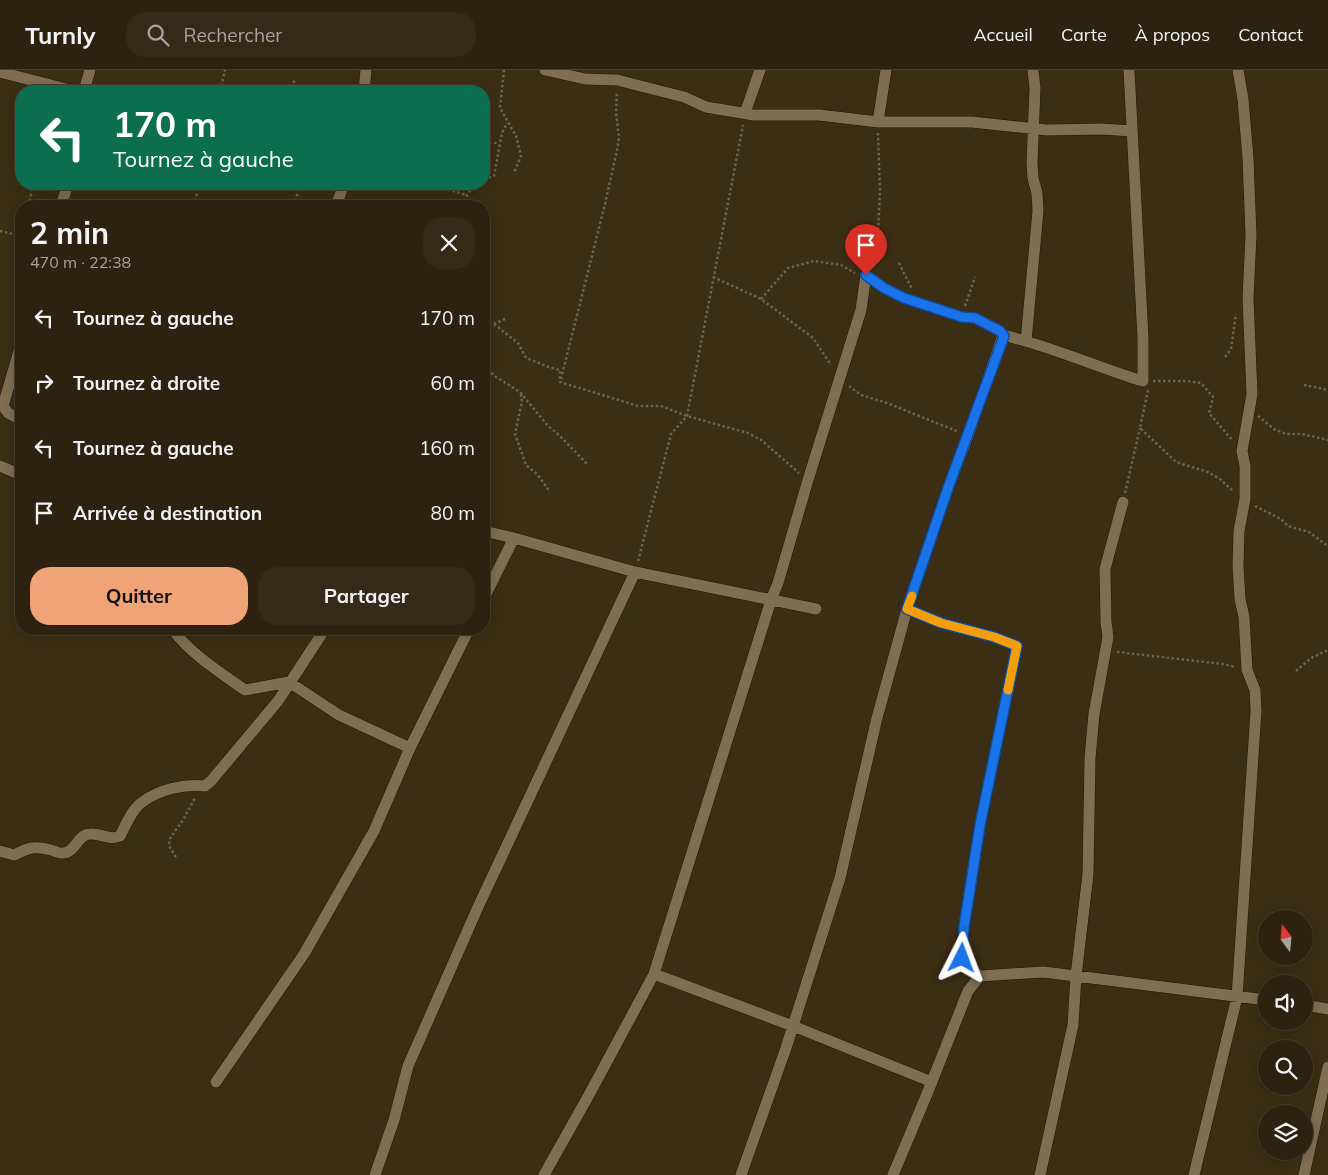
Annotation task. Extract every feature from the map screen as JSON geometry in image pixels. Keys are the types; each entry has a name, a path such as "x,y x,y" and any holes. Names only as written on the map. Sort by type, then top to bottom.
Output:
{"street":[{"path":"86,85 90,70"},
{"path":"365,85 366,70"},
{"path":"545,70 585,79 617,80 684,97 706,107 754,115 819,115 878,122 972,122 1032,129 1132,131"},
{"path":"745,113 760,70"},
{"path":"878,122 886,70"},
{"path":"1026,341 1038,211 1038,193 1032,162 1035,88 1033,70"},
{"path":"544,1175 654,974 771,600 778,583 861,310 866,275 884,288 920,304 962,317 975,318 1000,331 1004,336 1026,341 1141,381 1143,338 1129,70"},
{"path":"1194,1175 1237,997 1256,711 1255,690 1247,670 1244,617 1240,600 1238,566 1239,531 1245,499 1246,466 1242,452 1252,394 1248,303 1250,235 1248,158 1238,70"},
{"path":"0,72 51,85"},
{"path":"741,1175 793,1026 840,878 876,718 907,609 948,488 1004,336"},
{"path":"15,363 1,406 15,417"},
{"path":"0,466 15,472"},
{"path":"1040,1175 1073,1025 1076,976 1088,874 1090,758 1094,714 1108,636 1105,569 1123,502"},
{"path":"490,532 635,572 816,609"},
{"path":"490,586 514,538"},
{"path":"375,1175 394,1120 408,1066 478,907 635,572"},
{"path":"907,609 941,623 994,637 1017,646 980,825 964,927 962,958 966,966 980,976 1043,972 1258,999"},
{"path":"176,635 181,641 245,690 289,682 339,715 410,748"},
{"path":"0,851 14,854 30,847 40,847 62,854 72,850 80,838 88,834 114,839 120,836 128,820 141,803 164,790 190,784 205,786 278,700 321,635"},
{"path":"216,1082 304,954 374,831 410,748 466,635"},
{"path":"654,974 793,1026 932,1082"},
{"path":"893,1175 968,991 980,976"},
{"path":"1313,1006 1328,1008"},
{"path":"1304,1175 1328,1067"}],"path":[{"path":"221,85 225,70"},
{"path":"504,70 500,108 516,136 521,156 514,173"},
{"path":"560,382 617,150 619,137 616,113 617,80"},
{"path":"293,81 298,85"},
{"path":"635,572 671,434 687,416 745,113"},
{"path":"761,299 788,268 814,261 841,264 854,273 866,275 878,233 880,190 878,122"},
{"path":"490,177 494,176 499,144 507,123"},
{"path":"490,143 499,144"},
{"path":"449,190 467,195"},
{"path":"465,200 471,190"},
{"path":"0,231 15,235"},
{"path":"899,262 920,304"},
{"path":"962,317 975,276"},
{"path":"1225,357 1231,349 1237,312 1248,303"},
{"path":"494,324 505,319"},
{"path":"490,323 494,324 518,343 526,358 543,364 550,369 560,370 560,382"},
{"path":"490,372 520,392 548,426 583,458 587,464"},
{"path":"1123,502 1150,381 1186,381 1201,384 1213,397 1209,413 1242,452"},
{"path":"560,382 638,406 661,406 687,416 748,432 761,440 808,480"},
{"path":"1304,386 1328,390"},
{"path":"520,392 522,401 515,434 526,465 538,475 550,492"},
{"path":"1250,408 1274,429 1286,434 1302,434 1328,440"},
{"path":"1140,428 1176,462 1208,472 1264,512 1281,519 1288,526 1309,532 1328,546"},
{"path":"1105,650 1223,664 1247,670"},
{"path":"1296,672 1311,658 1328,650"},
{"path":"176,857 170,848 169,840 183,820 194,798 205,786"}],"slow traffic":[{"path":"912,596 907,609 941,623 994,637 1017,646 1008,690"}],"route":[{"path":"866,275 884,288 904,298 962,317 975,318 1000,331 1004,336 948,488 907,609 941,623 994,637 1017,646 980,825 964,927 962,958"}]}
